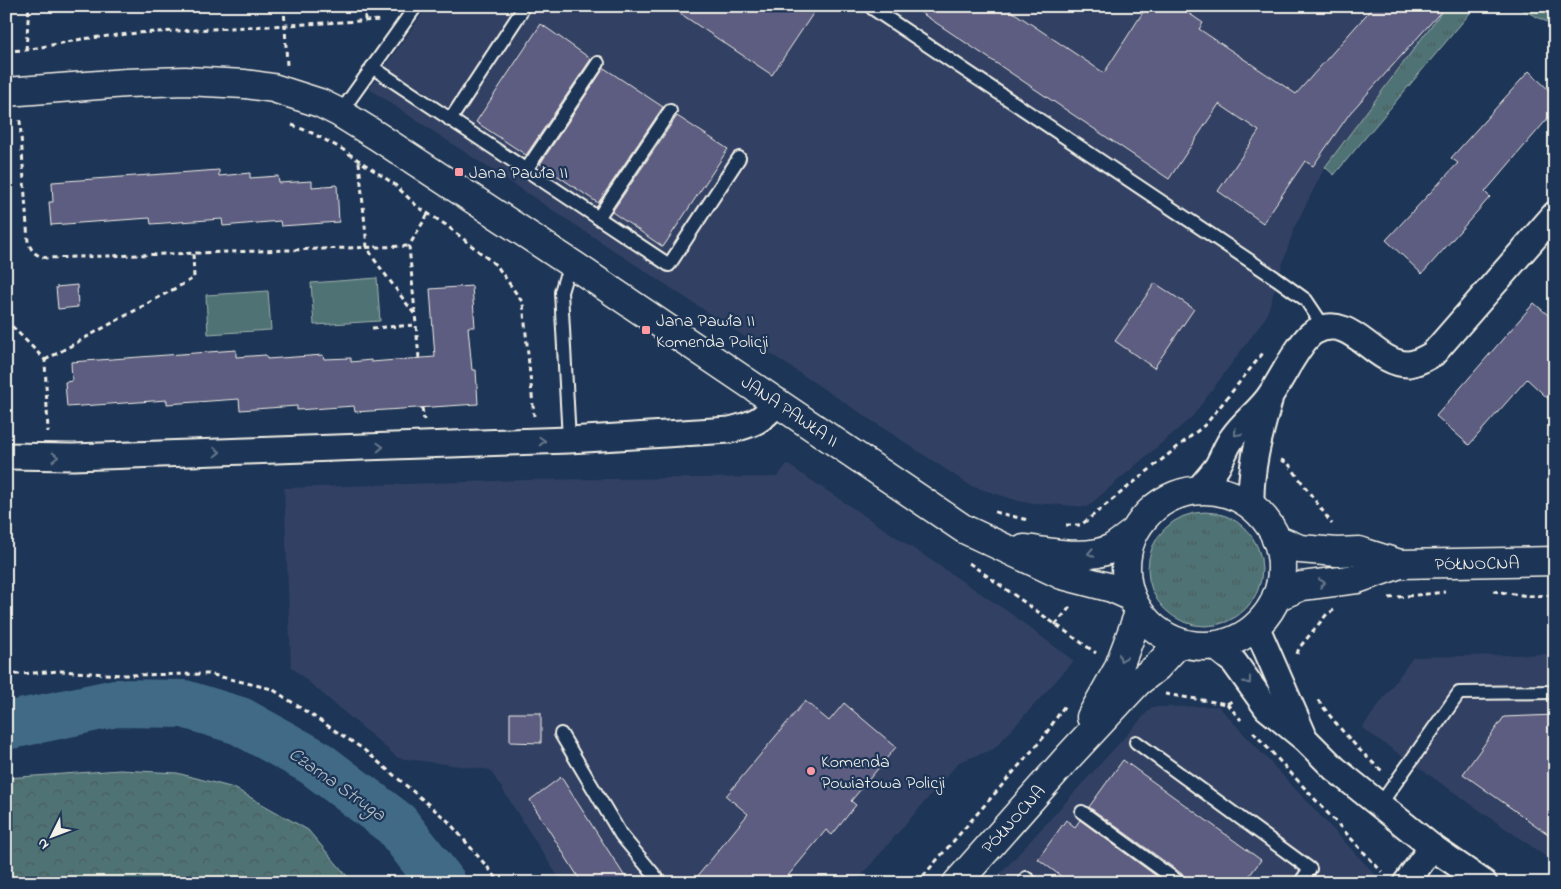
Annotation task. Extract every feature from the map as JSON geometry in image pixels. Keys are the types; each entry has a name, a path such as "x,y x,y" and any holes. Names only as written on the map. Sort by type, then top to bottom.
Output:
{"street":[{"name":"JANA PAWŁA II","path":"6,92 126,83 185,81 245,84 273,88 320,103 340,113 574,266 964,529 1062,576 1112,588 1135,604"},
{"path":"1198,490 1218,466 1233,437 1270,397 1302,344 1312,332 1324,327 1335,326 1346,330 1392,361 1409,364 1422,361 1434,354 1555,214"},
{"path":"1250,506 1250,481 1270,397"},
{"path":"6,456 73,457 569,440 730,430 754,423 765,417 778,402"},
{"path":"1198,490 1216,491 1234,496 1250,506 1266,521 1276,539 1281,558 1281,578 1276,597 1268,613 1244,635 1230,642 1214,646 1196,646 1179,643 1164,636 1150,626 1135,604 1126,575 1127,552 1134,532 1150,511 1172,497 1198,490"},
{"name":"JANA PAWŁA II","path":"998,545 1066,555 1087,555 1110,549 1134,532"},
{"path":"1276,539 1300,549 1337,552 1359,551 1400,564"},
{"name":"PÓŁNOCNA","path":"1400,564 1555,561"},
{"path":"1276,597 1302,586 1357,579 1400,564"},
{"path":"1070,755 1118,669 1135,604"},
{"path":"1256,626 1304,739"},
{"path":"1070,755 1138,682 1156,667 1179,643"},
{"path":"1214,646 1234,662 1267,708 1304,739 1335,769 1432,847 1484,883"},
{"name":"PÓŁNOCNA","path":"957,883 1070,755"},
{"path":"1395,879 1432,847"}],"lane":[{"path":"340,113 416,6"},
{"path":"872,8 1277,279 1306,300 1324,327"},
{"path":"450,120 521,12"},
{"path":"526,170 598,63"},
{"path":"372,67 668,265 738,158"},
{"path":"598,218 670,111"},
{"path":"569,440 561,292 574,266"},
{"path":"1379,806 1460,694 1555,692"},
{"path":"561,734 621,835 661,883"},
{"path":"1136,742 1310,869 1300,883"},
{"path":"1082,812 1180,883"}],"path":[{"path":"26,50 29,6"},
{"path":"284,6 288,74"},
{"path":"365,6 366,20"},
{"path":"6,51 26,50 82,39 137,33 386,20 380,28"},
{"path":"13,120 30,119"},
{"path":"20,120 28,242 38,256 46,258 409,246"},
{"path":"289,124 312,133 342,149 394,184 418,207 446,225 497,266 523,303 535,422"},
{"path":"359,161 367,247 415,315"},
{"path":"419,358 409,246 428,214"},
{"path":"45,360 194,278 193,253"},
{"path":"6,301 8,322 45,360 48,436"},
{"path":"372,328 416,325"},
{"path":"1058,525 1081,525 1206,424 1268,346"},
{"path":"422,408 424,425"},
{"path":"988,510 1032,522"},
{"path":"1484,590 1528,596 1555,595"},
{"path":"1387,598 1446,592"},
{"path":"1294,661 1299,648 1327,614 1341,606"},
{"path":"1090,660 1095,652"},
{"path":"6,675 60,671 122,675 209,674 272,689 370,755 448,821 501,883"},
{"path":"917,883 1043,738 1068,701"},
{"path":"1227,704 1395,879"}],"shaded area":[{"path":"428,6 1446,6 1325,167 1294,228 1266,317 1192,417 1087,507 1022,502 971,486 369,89"},
{"path":"787,464 1010,613 1074,661 994,749 959,762 855,883 562,883 490,770 398,758 291,667 284,488 525,480 777,477"},
{"path":"1555,654 1555,863 1362,728 1413,657"},
{"path":"1218,706 1383,883 992,883 1152,707"}],"green space":[{"path":"1446,6 1476,6 1334,175 1325,167"},
{"path":"1515,6 1555,6 1555,26"},
{"path":"377,278 380,321 314,325 311,283"},
{"path":"268,291 271,330 208,334 206,295"},
{"path":"1205,512 1227,516 1245,529 1258,547 1262,569 1258,591 1245,609 1227,622 1205,626 1183,622 1165,609 1152,591 1148,569 1152,547 1165,529 1183,516"},
{"path":"120,770 177,773 234,788 308,830 353,883 6,883 6,778"}],"building":[{"path":"669,6 818,6 772,75"},
{"path":"911,6 1004,6 1104,73 1147,6 1178,6 1203,23 1199,29 1296,94 1374,6 1446,6 1350,113 1313,166 1305,161 1263,223 1218,191 1259,131 1219,104 1169,179"},
{"path":"541,24 591,59 526,155 476,122"},
{"path":"604,68 663,107 598,203 540,164"},
{"path":"1529,71 1555,96 1555,110 1485,192 1490,197 1422,274 1386,240 1458,163 1451,158"},
{"path":"677,116 728,149 663,247 612,212"},
{"path":"219,170 219,176 250,173 250,178 278,176 279,183 312,181 312,187 337,185 339,222 281,226 280,221 223,226 222,219 151,224 150,218 51,225 49,202 53,202 52,182"},
{"path":"1155,283 1194,309 1154,368 1115,341"},
{"path":"77,285 78,307 58,309 56,287"},
{"path":"472,286 475,327 468,327 472,370 476,370 478,404 355,412 354,406 297,410 297,406 240,410 239,399 167,404 167,400 67,407 65,382 72,381 71,362 236,350 236,357 266,355 267,359 323,355 324,359 351,358 351,362 435,357 430,289"},
{"path":"1534,303 1555,321 1555,405 1527,379 1469,445 1436,416"},
{"name":"Komenda Powiatowa Policji","path":"805,701 829,721 844,703 896,747 851,801 856,805 832,835 826,830 782,883 692,883 748,814 726,796"},
{"path":"510,713 541,713 541,743 510,742"},
{"path":"1555,715 1555,839 1463,774 1504,717"},
{"path":"1123,760 1261,860 1244,883 1188,883 1185,876 1089,807"},
{"path":"561,777 629,883 582,883 530,800"},
{"path":"1066,820 1075,827 1080,820 1166,883 1070,883 1038,859"}],"waterway":[{"name":"Czarna Struga","path":"6,726 116,703 184,704 240,721 314,762 396,824 442,883"}],"place":[{"name":"Jana Pawła II","path":"459,172"},
{"name":"Jana Pawła II Komenda Policji","path":"646,330"},
{"name":"Komenda Powiatowa Policji","path":"811,771"}]}
